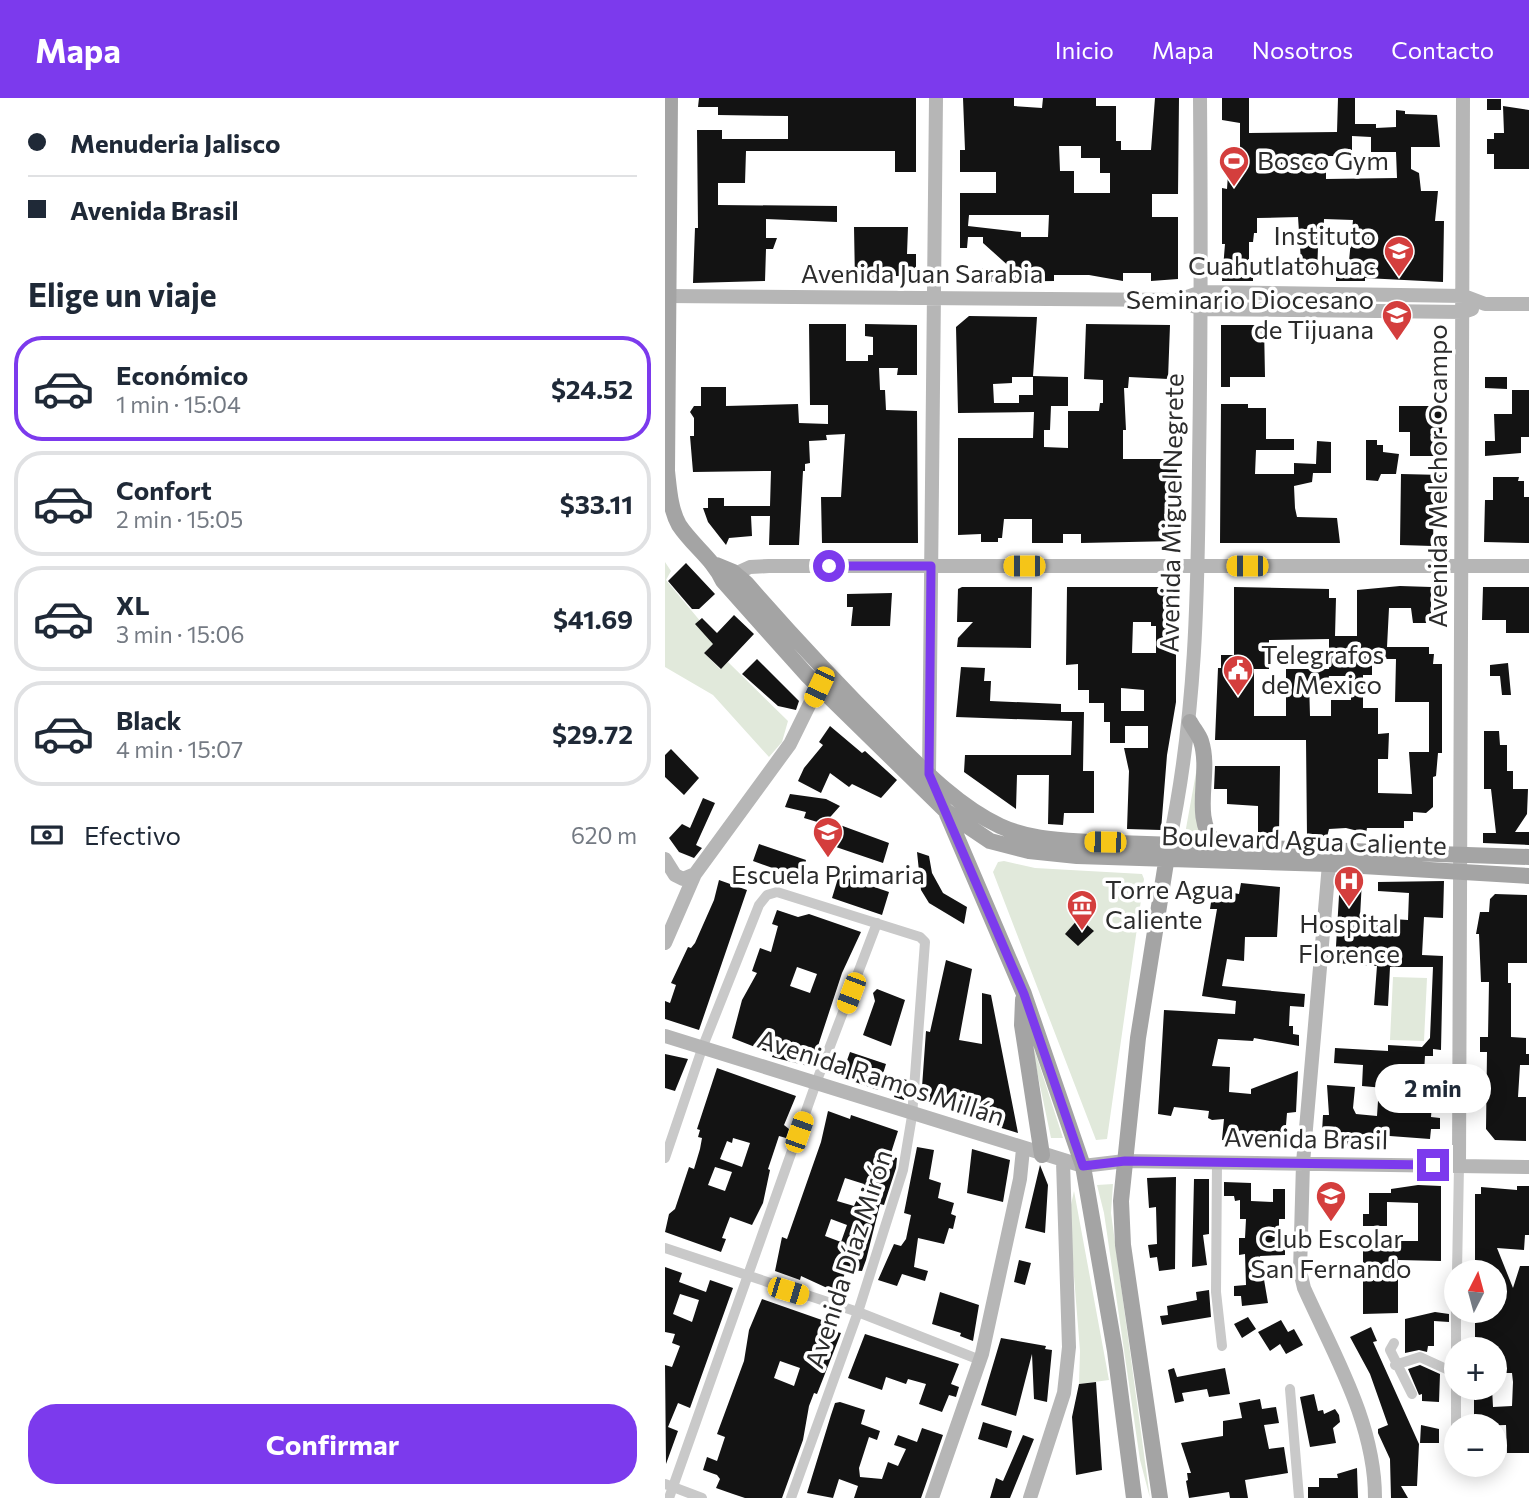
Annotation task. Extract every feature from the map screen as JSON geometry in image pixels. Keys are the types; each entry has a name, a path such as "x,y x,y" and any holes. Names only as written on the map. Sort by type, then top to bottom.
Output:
{"main road":[{"name":"Boulevard Agua Caliente","path":"670,98 667,471 671,502 678,523 947,812 990,841 1011,848 1077,856 1167,852 1216,845 1529,857"},
{"name":"Boulevard Agua Caliente","path":"822,680 929,774 978,813 1018,834 1167,852 1529,876"},
{"path":"1190,722 1201,740 1203,754 1203,818 1206,830 1216,845"},
{"path":"929,774 1024,994 1083,1166 1115,1351 1134,1498"},
{"path":"1160,1498 1158,1467 1123,1245 1121,1201 1138,1038 1167,852"},
{"path":"1024,994 1022,1026 1042,1155"}],"street":[{"path":"929,774 936,98"},
{"name":"Avenida Miguel Negrete","path":"1167,852 1181,788 1190,722 1198,566 1200,98"},
{"name":"Avenida Melchor Ocampo","path":"1459,1166 1463,98"},
{"name":"Avenida Juan Sarabia","path":"667,296 1178,300 1201,292 1464,296 1485,304 1529,304"},
{"name":"Avenida Juan Sarabia","path":"1178,300 1201,309 1464,312 1485,304"},
{"path":"728,577 769,566 1529,566"},
{"path":"665,943 695,874 790,744 822,680"},
{"path":"665,859 675,874 683,880 695,874"},
{"path":"1329,864 1303,1163 1300,1271 1304,1288 1368,1438 1375,1468 1375,1498"},
{"path":"665,1158 703,1046 759,905 767,895 777,892 877,923 816,1083 749,1278 669,1485 669,1498"},
{"name":"Avenida Díaz Mirón","path":"791,1498 858,1312 904,1170 912,1115 925,942 877,923"},
{"name":"Avenida Ramos Millán","path":"665,1037 703,1046 912,1115 1083,1166"},
{"path":"932,1498 980,1360 1013,1210 1023,1149"},
{"name":"Avenida Brasil","path":"1083,1166 1125,1161 1529,1167"},
{"path":"1030,1498 1064,1393 1069,1347 1063,1162"},
{"path":"1217,1162 1216,1292 1222,1346"},
{"path":"1457,1260 1459,1166"},
{"path":"665,1248 858,1312 980,1360"},
{"path":"1394,1343 1390,1350 1395,1365 1412,1394"},
{"path":"1395,1365 1420,1357 1444,1368"},
{"path":"1290,1389 1299,1498"},
{"path":"669,1485 702,1498"}],"shaded area":[{"path":"665,562 671,571 666,580 711,634 713,644 704,653 720,669 728,662 788,721 782,742 769,757 713,695 665,667"},
{"path":"1199,756 1203,835 1185,834"},
{"path":"998,862 1035,868 1142,874 1144,879 1107,1139 1096,1140 993,872"},
{"path":"1393,977 1427,978 1424,1041 1390,1040"},
{"path":"1029,1033 1063,1138 1051,1138"},
{"path":"1113,1184 1111,1213 1150,1498 1140,1460 1104,1213 1097,1185"},
{"path":"1074,1191 1109,1380 1079,1384 1080,1351 1069,1214"}],"building":[{"path":"699,98 916,98 916,172 895,172 895,151 746,151 745,183 718,183 718,205 837,206 837,222 766,219 766,238 777,238 773,249 766,249 765,281 693,283 695,228 698,228 697,130 722,130 722,139 788,139 788,116 718,115 718,107 698,107"},
{"path":"963,98 1014,98 1014,106 1042,108 1043,98 1096,98 1096,106 1116,106 1116,141 1121,141 1121,150 1151,150 1155,98 1179,98 1178,194 1152,194 1152,217 1178,217 1178,279 1151,281 1151,273 1123,273 1123,281 1089,275 1054,275 1054,281 960,282 960,268 1012,269 983,243 983,237 968,237 967,248 960,248 960,193 996,193 996,172 960,172 960,150 965,150","holes":["1059,146 1081,146 1081,158 1100,158 1100,173 1110,173 1110,193 1074,193 1074,171 1060,171","969,215 1049,215 1048,237 1021,237 1021,232 968,226"]},
{"path":"1222,98 1249,98 1249,133 1337,132 1338,98 1355,98 1355,124 1376,124 1376,128 1396,127 1396,110 1405,111 1405,114 1437,115 1440,147 1411,147 1411,169 1419,173 1421,191 1438,191 1435,221 1444,221 1443,282 1365,278 1365,281 1336,281 1336,261 1349,261 1353,220 1324,219 1323,247 1318,247 1317,274 1302,276 1298,217 1257,218 1257,233 1254,233 1253,242 1249,242 1249,263 1253,264 1253,281 1222,281 1225,244 1222,244 1222,188 1227,189 1228,174 1233,174 1233,159 1240,159 1240,123 1222,120","holes":["1352,136 1371,137 1371,152 1396,152 1397,178 1326,179 1326,156 1352,156"]},
{"path":"1487,99 1501,99 1501,110 1487,110"},
{"path":"1503,106 1529,110 1529,169 1494,169 1494,154 1487,154 1487,139 1494,139 1494,133 1504,133"},
{"path":"854,227 908,227 907,254 916,254 916,280 905,280 905,276 883,276 883,281 855,281"},
{"path":"969,316 1037,317 1033,376 1068,377 1068,406 1051,406 1050,430 1044,430 1044,447 1068,448 1068,411 1099,411 1100,403 1103,403 1103,380 1084,379 1086,324 1170,325 1168,379 1129,377 1128,388 1124,388 1126,430 1123,430 1123,459 1177,459 1177,541 1081,543 1081,534 1063,534 1063,543 1032,543 1032,519 1004,519 1002,538 998,538 998,542 981,542 981,534 958,535 958,438 1033,438 1034,412 958,413 956,327","holes":["1012,377 1033,377 1033,395 1019,395 1019,403 994,403 993,384 1012,383"]},
{"path":"809,324 846,324 846,361 868,361 868,355 873,355 873,337 865,336 865,324 917,325 917,375 897,375 898,368 879,368 880,390 885,390 886,410 917,411 918,543 822,543 821,497 841,497 845,434 826,435 827,440 809,441 810,463 805,464 803,471 799,545 769,545 770,516 751,516 752,536 729,538 726,545 708,522 703,508 708,508 708,498 724,498 724,506 770,506 771,471 693,472 690,436 694,436 694,418 690,412 694,406 701,406 701,387 726,387 726,406 798,404 799,423 828,424 828,405 810,405"},
{"path":"1221,325 1264,325 1265,377 1230,377 1230,387 1221,387"},
{"path":"1485,377 1507,377 1507,389 1485,388"},
{"path":"1512,390 1529,390 1529,437 1521,437 1521,453 1485,456 1485,441 1495,441 1494,414 1512,414"},
{"path":"1221,404 1248,404 1248,408 1266,408 1266,439 1294,439 1294,450 1256,450 1255,474 1294,474 1294,463 1316,464 1317,441 1331,442 1331,473 1313,473 1312,482 1294,486 1295,508 1297,517 1337,518 1340,543 1220,543"},
{"path":"1399,406 1444,406 1440,456 1410,456 1410,432 1399,432"},
{"path":"1366,440 1377,440 1377,445 1383,445 1383,452 1399,454 1396,474 1381,474 1378,481 1366,480"},
{"path":"1401,474 1443,475 1443,487 1434,486 1433,546 1400,545"},
{"path":"1493,477 1519,477 1518,481 1524,481 1524,497 1529,497 1529,543 1484,542 1485,500 1493,500"},
{"path":"686,563 715,594 699,609 692,609 668,581"},
{"path":"1400,586 1431,587 1431,623 1413,623 1411,608 1389,608 1387,647 1429,647 1429,654 1434,654 1433,664 1442,664 1442,753 1438,753 1436,776 1433,777 1433,807 1426,813 1413,812 1413,821 1404,821 1404,828 1367,828 1366,833 1346,828 1329,829 1327,837 1307,836 1306,740 1215,740 1218,668 1221,668 1221,655 1234,655 1234,587 1329,589 1329,598 1336,598 1335,636 1357,636 1357,590","holes":["1329,639 1329,669 1286,669 1286,716 1254,716 1254,669 1269,669 1269,640","1372,659 1396,659 1395,702 1429,702 1429,752 1409,752 1412,794 1378,793 1378,759 1388,759 1389,733 1378,734 1378,708 1363,708 1363,675 1372,675","1329,676 1351,676 1351,700 1331,700 1331,716 1310,716 1309,681 1328,681"]},
{"path":"1032,587 1031,648 957,647 958,638 973,622 957,622 958,589"},
{"path":"1067,587 1161,587 1168,598 1166,613 1176,613 1176,702 1167,755 1161,830 1127,829 1129,771 1124,748 1148,748 1148,726 1125,726 1125,743 1110,743 1110,722 1104,722 1104,703 1089,703 1089,690 1078,690 1078,664 1066,665","holes":["1133,622 1151,622 1151,626 1156,626 1156,653 1132,653","1121,688 1144,690 1144,711 1121,711"]},
{"path":"1483,587 1529,587 1529,633 1506,633 1506,620 1482,620"},
{"path":"892,593 890,626 851,626 853,607 847,607 847,594"},
{"path":"734,615 754,634 721,669 704,653 713,644 695,624 702,618 717,633"},
{"path":"757,659 799,701 796,710 778,706 742,674"},
{"path":"1508,663 1511,695 1502,695 1500,676 1490,676 1490,665"},
{"path":"961,667 985,668 984,681 991,681 990,701 1061,704 1061,712 1084,712 1083,771 1094,771 1094,813 1064,813 1063,825 1048,824 1049,775 1017,775 1016,809 964,772 965,755 1071,755 1072,721 956,717"},
{"path":"830,726 862,753 865,751 897,780 881,798 852,784 849,787 830,773 821,793 798,781 804,768 823,745 819,742"},
{"path":"1484,731 1499,731 1500,745 1507,745 1507,771 1513,771 1513,789 1528,789 1527,814 1515,832 1529,832 1529,845 1483,843 1483,833 1496,833 1491,789 1484,789"},
{"path":"671,749 699,778 684,795 665,777 665,755"},
{"path":"1215,766 1280,766 1279,834 1258,834 1258,806 1227,804 1227,789 1214,789"},
{"path":"790,794 826,799 840,806 824,824 804,818 806,812 785,807"},
{"path":"703,798 715,803 696,845 702,848 694,858 679,852 669,838 682,824 690,828"},
{"path":"840,825 889,843 883,863 833,846"},
{"path":"759,844 806,860 801,878 753,861"},
{"path":"917,852 929,856 932,873 943,893 967,907 964,924 929,903 921,890"},
{"path":"839,875 889,892 882,915 832,898"},
{"path":"1340,879 1362,880 1360,917 1408,920 1409,893 1378,891 1378,882 1444,881 1443,918 1424,917 1422,955 1443,956 1441,1050 1433,1049 1433,1056 1425,1056 1424,1073 1386,1073 1384,1088 1362,1086 1363,1065 1334,1063 1335,1048 1388,1051 1388,1045 1422,1047 1430,1038 1433,967 1390,967 1388,1006 1374,1005 1377,966 1335,963"},
{"path":"719,880 747,890 699,1030 665,1019 665,1001 670,1003 676,985 671,983 688,947 691,948 695,943 714,900"},
{"path":"1241,883 1280,887 1277,937 1245,937 1244,961 1227,959 1222,986 1305,994 1304,1007 1290,1006 1289,1026 1293,1026 1293,1034 1299,1035 1299,1046 1254,1038 1253,1041 1218,1039 1212,1066 1230,1067 1229,1092 1251,1094 1251,1089 1298,1071 1296,1112 1287,1113 1285,1137 1254,1133 1253,1142 1222,1140 1224,1119 1208,1118 1209,1111 1174,1107 1171,1116 1158,1114 1164,1010 1235,1014 1236,1001 1202,996 1217,909 1210,909 1213,889 1239,894"},
{"path":"1495,894 1527,895 1527,963 1508,963 1508,983 1511,983 1511,1037 1526,1038 1526,1054 1529,1054 1529,1065 1520,1065 1518,1097 1526,1097 1526,1141 1495,1140 1486,1129 1487,1052 1480,1052 1480,1037 1488,1037 1489,982 1481,982 1479,934 1476,934 1480,912 1489,912 1490,899"},
{"path":"777,910 798,917 809,914 861,932 842,973 816,1052 813,1051 808,1066 772,1057 773,1054 732,1038 742,1000 757,973 752,971 760,948 771,952 778,926 772,924","holes":["797,967 817,974 810,993 790,986"]},
{"name":"Torre Agua Caliente","path":"1079,918 1094,931 1078,946 1065,934"},
{"path":"946,960 972,969 959,1040 982,1044 982,993 991,995 1018,1133 972,1119 975,1102 935,1098 934,1102 921,1101 926,1031 930,1032"},
{"path":"877,989 905,1000 891,1046 863,1035 875,1001 873,993"},
{"path":"850,1052 886,1064 878,1090 841,1077"},
{"path":"665,1054 688,1059 675,1091 665,1088"},
{"path":"717,1068 796,1096 784,1125 789,1129 786,1138 779,1136 768,1169 770,1170 763,1203 752,1225 730,1217 722,1238 726,1239 721,1252 665,1232 669,1214 675,1209 689,1167 694,1169 702,1138 698,1137 700,1130 697,1129","holes":["733,1138 750,1143 742,1167 720,1159 727,1141 732,1143","715,1167 732,1172 725,1191 708,1185"]},
{"path":"900,1078 907,1080 904,1100 894,1097"},
{"path":"1327,1085 1355,1087 1353,1108 1356,1114 1377,1116 1378,1101 1432,1104 1431,1117 1440,1118 1440,1129 1431,1129 1430,1139 1363,1134 1353,1145 1344,1144 1345,1138 1337,1138 1338,1133 1322,1132 1323,1115 1329,1115"},
{"path":"828,1111 850,1119 851,1115 898,1131 890,1156 897,1158 896,1168 884,1205 880,1204 862,1271 846,1270 838,1293 801,1276 800,1280 775,1271 782,1237 787,1239 821,1142","holes":["845,1178 864,1184 854,1206 837,1201","831,1219 847,1225 841,1242 825,1236"]},
{"path":"917,1147 934,1150 929,1179 941,1183 938,1198 954,1203 951,1214 956,1216 953,1229 949,1228 944,1244 918,1238 914,1267 928,1271 925,1281 902,1274 897,1286 878,1280 894,1244 901,1246 906,1239 911,1215 904,1213"},
{"path":"972,1149 1010,1160 1003,1202 967,1193"},
{"path":"1040,1165 1048,1185 1045,1233 1025,1228"},
{"path":"1176,1177 1175,1269 1159,1271 1157,1257 1150,1258 1148,1245 1157,1244 1156,1207 1149,1208 1147,1178"},
{"path":"1194,1179 1209,1179 1209,1234 1203,1235 1207,1265 1192,1267"},
{"path":"1224,1182 1251,1183 1251,1201 1273,1202 1273,1189 1285,1189 1285,1219 1279,1219 1279,1238 1285,1238 1285,1255 1260,1256 1268,1303 1242,1306 1241,1296 1234,1296 1234,1286 1246,1285 1245,1254 1239,1255 1239,1238 1245,1238 1246,1219 1240,1219 1240,1200 1235,1201 1234,1196 1224,1196"},
{"path":"1418,1185 1441,1186 1441,1261 1398,1260 1398,1313 1363,1314 1363,1247 1391,1248 1391,1241 1418,1241 1418,1203 1387,1202 1387,1226 1363,1226 1363,1214 1369,1214 1369,1193 1391,1193 1391,1189"},
{"path":"1517,1186 1529,1186 1529,1235 1525,1235 1524,1250 1497,1248 1502,1260 1475,1260 1475,1194 1481,1194 1481,1187 1517,1190"},
{"path":"1019,1260 1031,1263 1025,1285 1014,1282"},
{"path":"1520,1266 1529,1266 1529,1453 1507,1453 1507,1414 1474,1414 1474,1400 1493,1400 1493,1407 1512,1406 1513,1382 1512,1373 1507,1373 1507,1337 1475,1337 1475,1323 1507,1323 1507,1273 1513,1288"},
{"path":"665,1267 682,1273 679,1282 706,1292 710,1280 733,1288 690,1408 678,1403 668,1427 678,1431 666,1464 665,1365 672,1367 680,1346 672,1343 675,1334 665,1332","holes":["680,1294 699,1300 692,1322 673,1314"]},
{"path":"1209,1290 1211,1317 1162,1325 1160,1316 1168,1315 1167,1306 1197,1300 1196,1292"},
{"path":"940,1292 979,1305 973,1341 960,1336 961,1333 932,1324"},
{"path":"762,1299 839,1326 837,1332 841,1333 817,1394 814,1393 809,1406 803,1440 782,1498 745,1498 716,1488 720,1479 717,1475 703,1470 707,1457 717,1461 725,1437 717,1434 744,1361 749,1330","holes":["780,1361 800,1368 794,1386 774,1378"]},
{"path":"1435,1312 1444,1313 1444,1322 1434,1321 1434,1346 1428,1346 1427,1352 1419,1350 1405,1353 1405,1319"},
{"path":"1248,1317 1256,1329 1242,1338 1234,1324"},
{"path":"1281,1320 1288,1332 1294,1329 1303,1345 1286,1354 1280,1344 1270,1351 1258,1332"},
{"path":"1371,1327 1377,1341 1373,1342 1419,1444 1417,1486 1401,1486 1408,1498 1391,1498 1390,1459 1378,1433 1378,1429 1388,1425 1370,1374 1350,1337"},
{"path":"865,1334 959,1364 951,1384 959,1387 956,1397 949,1395 942,1412 919,1404 926,1384 908,1379 906,1384 886,1377 882,1390 848,1378"},
{"path":"1001,1338 1046,1346 1045,1349 1052,1350 1047,1402 1034,1399 1032,1354 1016,1416 981,1405"},
{"path":"1420,1365 1440,1374 1439,1402 1422,1401 1422,1394 1419,1395 1408,1369"},
{"path":"1174,1368 1177,1377 1225,1368 1230,1394 1209,1397 1207,1389 1182,1393 1184,1401 1175,1403 1168,1370"},
{"path":"1096,1382 1102,1470 1076,1475 1072,1417 1079,1384"},
{"path":"1314,1394 1318,1411 1323,1410 1324,1414 1335,1409 1339,1415 1340,1422 1333,1428 1336,1443 1310,1447 1300,1397"},
{"path":"1260,1399 1262,1409 1276,1407 1279,1423 1264,1425 1269,1449 1284,1447 1288,1473 1245,1480 1248,1498 1230,1498 1229,1492 1189,1498 1186,1481 1187,1473 1191,1473 1181,1443 1223,1436 1223,1421 1242,1418 1239,1403"},
{"path":"840,1402 865,1410 861,1424 880,1431 877,1440 869,1437 859,1468 860,1477 882,1479 888,1462 898,1466 906,1449 894,1445 898,1435 917,1442 922,1428 943,1435 921,1498 854,1498 858,1486 839,1479 833,1498 807,1493 835,1403"},
{"path":"983,1422 1012,1431 1007,1448 978,1439"},
{"path":"1421,1425 1439,1429 1439,1443 1420,1443"},
{"path":"1023,1435 1034,1439 1010,1498 990,1498 996,1478 1003,1481"},
{"path":"1357,1468 1358,1498 1308,1498 1308,1487 1319,1487 1319,1478 1338,1478 1337,1474"}],"place":[{"name":"Bosco Gym","path":"1234,188"},
{"name":"Instituto Cuahutlatohuac","path":"1399,278"},
{"name":"Seminario Diocesano de Tijuana","path":"1397,342"},
{"name":"Telegrafos de Mexico","path":"1238,697"},
{"name":"Escuela Primaria","path":"828,859"},
{"name":"Hospital Florence","path":"1349,908"},
{"name":"Torre Agua Caliente","path":"1082,932"},
{"name":"Club Escolar San Fernando","path":"1331,1223"}],"route":[{"path":"829,566 931,566 929,774 1024,994 1083,1166 1125,1161 1433,1165"}]}
